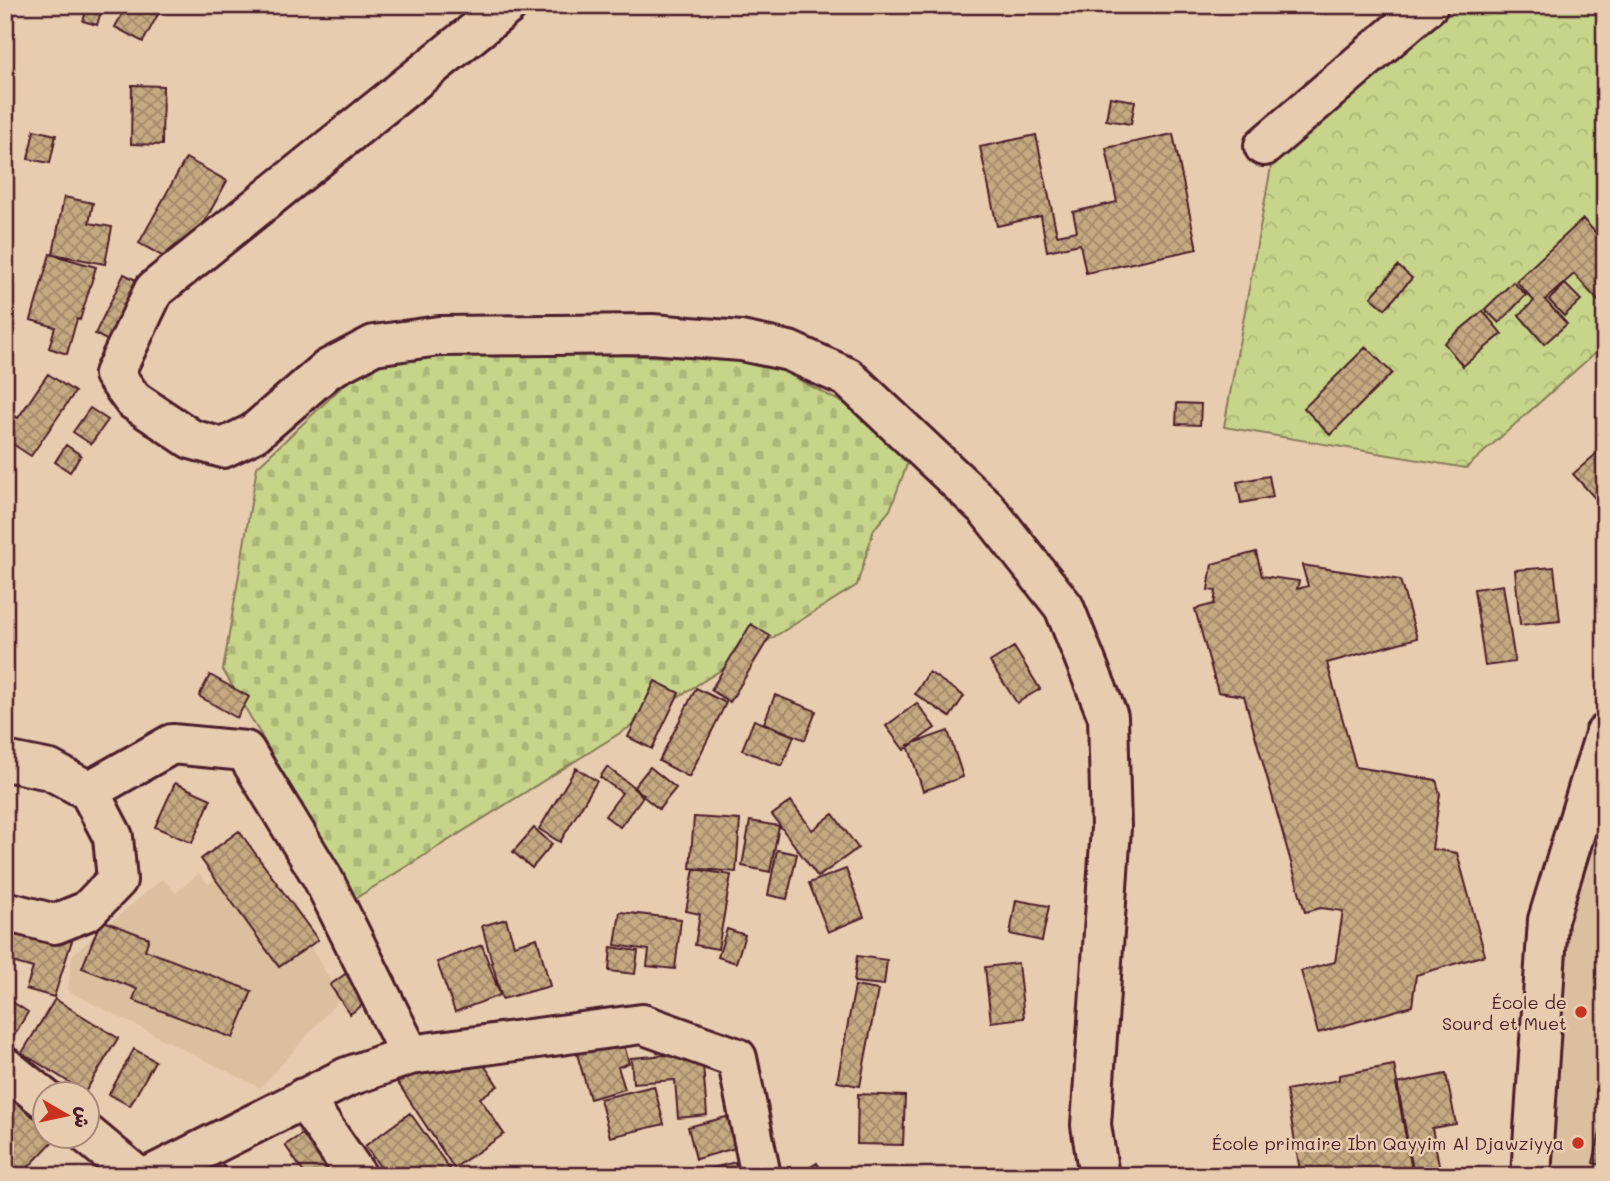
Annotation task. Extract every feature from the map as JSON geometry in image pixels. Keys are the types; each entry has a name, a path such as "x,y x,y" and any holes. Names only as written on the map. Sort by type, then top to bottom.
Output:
{"street":[{"path":"508,5 154,290 114,374 133,400 191,439 223,448 254,433 328,369 374,345 439,336 652,334 741,341 789,351 847,377 986,508 1064,607 1108,717 1111,828 1091,1125 1099,1176"},
{"path":"1264,146 1428,5"},
{"path":"1531,1176 1548,919 1605,734"},
{"path":"89,791 172,744 245,751 323,877 410,1055"},
{"path":"5,761 50,770 89,791 113,837 117,880 88,911 55,924 5,911"},
{"path":"150,1176 347,1077 410,1055 642,1024 737,1058 761,1176"},
{"path":"5,1067 32,1089"},
{"path":"303,1098 357,1176"},
{"path":"102,1147 137,1176"}],"shaded area":[{"name":"École de Sourd et Muet","path":"1605,809 1605,1176 1551,1176 1551,1085 1564,939"},
{"path":"255,853 341,998 260,1088 68,991 72,955 162,879 176,893 199,873 208,884"}],"green space":[{"path":"1460,5 1605,5 1605,344 1466,468 1224,427 1272,161"},
{"path":"518,351 717,359 771,365 845,404 909,459 890,510 874,529 857,585 356,898 223,670 257,467 347,382 381,361"}],"building":[{"path":"88,5 103,5 97,25 83,21"},
{"path":"127,5 163,5 143,42 115,27"},
{"path":"132,85 163,86 162,145 131,144"},
{"path":"1110,97 1135,101 1131,124 1106,120"},
{"path":"34,130 56,135 50,163 28,159"},
{"path":"1173,134 1197,249 1086,273 1080,244 1047,251 1041,216 997,226 980,147 1036,135 1057,235 1077,231 1073,212 1117,202 1106,148"},
{"path":"186,158 227,181 180,266 139,243"},
{"path":"64,197 93,203 89,223 112,227 105,264 53,254"},
{"path":"1583,219 1605,243 1605,299 1600,303 1574,274 1545,300 1567,324 1544,344 1519,315 1534,301 1516,281"},
{"path":"50,254 96,267 67,354 49,348 55,327 31,320"},
{"path":"1398,266 1412,278 1385,309 1371,297"},
{"path":"124,274 144,284 114,344 95,334"},
{"path":"1513,282 1526,295 1499,323 1485,309"},
{"path":"1565,284 1581,300 1564,316 1549,300"},
{"path":"1483,311 1502,334 1463,366 1444,343"},
{"path":"1366,347 1392,373 1330,435 1304,408"},
{"path":"48,374 75,392 31,456 5,439 5,409 18,418"},
{"path":"1177,403 1201,404 1200,425 1176,424"},
{"path":"90,408 108,420 91,444 73,432"},
{"path":"66,445 81,455 70,472 55,462"},
{"path":"1597,453 1605,461 1605,489 1595,498 1573,474"},
{"path":"1269,476 1273,497 1241,503 1237,482"},
{"path":"1256,552 1262,576 1299,581 1297,589 1308,586 1302,565 1400,580 1417,638 1327,663 1356,767 1436,780 1440,794 1432,849 1457,853 1485,955 1416,975 1412,1006 1318,1033 1301,971 1335,962 1343,911 1321,908 1305,912 1244,696 1218,692 1195,609 1214,604 1216,591 1208,590 1212,564"},
{"path":"1554,567 1560,621 1520,625 1515,570"},
{"path":"1503,585 1515,662 1485,666 1474,589"},
{"path":"751,624 770,636 730,702 711,690"},
{"path":"1014,647 1040,689 1017,703 990,662"},
{"path":"929,672 964,696 950,717 915,694"},
{"path":"210,675 249,697 237,718 199,696"},
{"path":"655,681 679,693 652,749 628,737"},
{"path":"696,688 726,703 689,777 659,761"},
{"path":"775,695 816,711 805,740 764,723"},
{"path":"917,703 935,728 904,750 886,726"},
{"path":"754,720 794,736 782,766 742,750"},
{"path":"948,731 963,777 923,791 908,745"},
{"path":"607,767 644,795 620,827 605,816 622,793 600,777"},
{"path":"650,767 676,788 659,809 633,788"},
{"path":"576,768 597,781 560,842 539,829"},
{"path":"175,783 211,799 192,843 155,827"},
{"path":"791,801 812,830 833,814 858,848 818,877 772,815"},
{"path":"694,817 740,820 736,872 690,868"},
{"path":"750,821 779,826 770,872 742,866"},
{"path":"534,828 552,844 532,868 513,852"},
{"path":"239,831 318,940 279,967 201,859"},
{"path":"777,850 797,854 787,899 768,895"},
{"path":"694,869 731,875 718,949 695,945 700,914 686,911"},
{"path":"846,869 864,917 828,932 809,883"},
{"path":"1016,900 1049,906 1042,941 1010,934"},
{"path":"5,912 73,937 54,997 26,989 33,968 5,960"},
{"path":"620,912 681,919 675,969 647,966 649,950 615,945"},
{"path":"506,919 514,945 537,938 550,986 502,999 482,926"},
{"path":"101,920 149,938 145,950 252,991 233,1038 133,1000 137,989 82,968"},
{"path":"727,929 745,935 736,963 718,957"},
{"path":"482,945 500,995 455,1012 437,962"},
{"path":"611,947 638,951 635,974 609,971"},
{"path":"857,956 887,960 884,985 854,982"},
{"path":"1018,963 1024,1018 991,1022 985,967"},
{"path":"355,967 375,996 350,1014 330,985"},
{"path":"855,986 878,990 860,1086 837,1082"},
{"path":"5,997 28,1012 13,1037 5,1032"},
{"path":"55,999 118,1038 92,1080 66,1080 22,1053"},
{"path":"615,1013 629,1063 618,1067 625,1089 590,1099 569,1026"},
{"path":"464,1035 498,1086 480,1098 504,1134 454,1168 396,1080"},
{"path":"134,1049 155,1061 130,1106 109,1094"},
{"path":"702,1052 707,1115 678,1118 675,1080 633,1083 631,1058"},
{"path":"5,1064 32,1089 32,1150 45,1150 20,1176 5,1176"},
{"path":"1394,1065 1414,1176 1301,1176 1286,1090 1339,1080 1339,1075"},
{"path":"1446,1074 1456,1124 1432,1128 1441,1175 1413,1176 1396,1084"},
{"path":"654,1086 664,1124 610,1137 600,1099"},
{"path":"858,1094 905,1096 903,1145 857,1144"},
{"path":"315,1110 339,1176 306,1176 285,1145 304,1133 296,1123"},
{"path":"410,1113 450,1169 441,1176 387,1176 365,1146"},
{"path":"730,1116 739,1147 696,1159 688,1127"},
{"path":"1605,1120 1605,1166 1593,1163"},
{"path":"210,1146 230,1176 162,1176"},
{"path":"735,1162 738,1176 684,1176"},
{"path":"817,1163 825,1176 797,1176"}],"place":[{"name":"École de Sourd et Muet","path":"1581,1012"},
{"name":"École primaire Ibn Qayyim Al Djawziyya","path":"1578,1143"}]}
